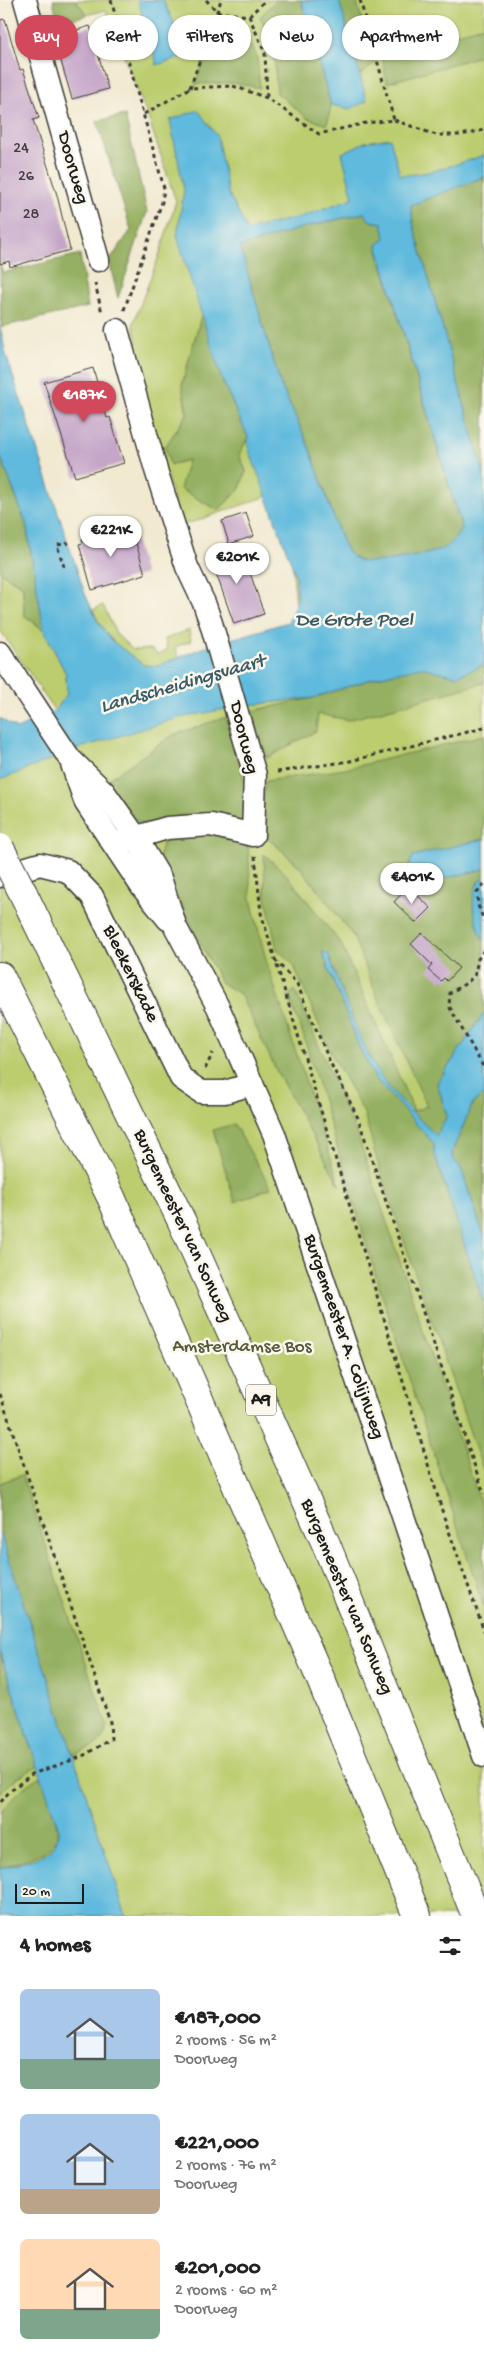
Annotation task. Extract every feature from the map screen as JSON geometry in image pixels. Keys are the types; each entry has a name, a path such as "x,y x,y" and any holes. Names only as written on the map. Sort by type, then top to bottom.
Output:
{"highway":[{"name":"Burgemeester van Sonweg","path":"0,848 182,1222 326,1544 476,1916"},
{"path":"0,976 111,1197 321,1680 418,1916"}],"street":[{"name":"Doorweg","path":"24,0 98,260"},
{"name":"Doorweg","path":"117,330 156,470 187,567 211,623 255,775 253,835"},
{"name":"Burgemeester A. Colijnweg","path":"0,653 70,759 86,803 142,887 176,928"},
{"name":"Burgemeester A. Colijnweg","path":"70,759 104,792 136,836 160,878 176,928 218,1007 274,1134 484,1756"},
{"path":"114,844 167,828 211,825 253,835"},
{"name":"Bleekerskade","path":"0,876 40,864 68,871 92,896 181,1078 201,1092 225,1092 252,1084"}],"path":[{"path":"98,260 91,270 103,315 117,330 162,202 164,188 111,0"},
{"path":"206,0 218,12 241,15"},
{"path":"190,88 218,12 220,0"},
{"path":"250,15 266,0"},
{"path":"360,0 394,120"},
{"path":"251,21 265,53 267,98"},
{"path":"144,114 190,88 233,86 267,98 319,134 366,123 394,120 436,135 461,135 484,130"},
{"path":"64,567 57,546 69,543"},
{"path":"255,775 350,761 484,728"},
{"path":"253,835 261,913 274,960 444,1517 484,1631"},
{"path":"484,884 477,892 478,905 484,921"},
{"path":"483,951 478,960 476,974 468,982 450,993 449,1006 457,1024 484,1068"},
{"path":"274,960 297,984 330,1062 358,1118 484,1494"},
{"path":"202,1071 207,1067 214,1055 213,1048"},
{"path":"0,1394 110,1722 111,1739 81,1757 32,1774 0,1802"}],"green space":[{"path":"53,0 76,0 87,15 78,17 78,15 56,15"},
{"name":"Amsterdamse Bos","path":"76,0 484,0 484,1916 0,1916 0,779 180,705 297,616 291,552 180,218 178,227 202,313 182,385 187,414 188,460 218,510 239,490 246,471 239,455 248,437 248,447 268,496 181,526 130,346 137,344 133,324 159,256 176,201 149,120 126,60 158,60 158,15 108,15 106,10 87,15"},
{"path":"276,0 301,0 305,15 262,15"},
{"path":"339,0 356,0 361,15 343,15"},
{"path":"484,26 484,55 387,83 383,60 459,60 459,32"},
{"path":"251,43 257,58 260,88 234,83 195,84 204,60 251,60"},
{"path":"274,60 318,60 331,105 327,125 307,118 277,93"},
{"path":"355,60 374,60 375,63 359,76"},
{"path":"125,115 147,212 118,298 109,261 131,230 97,121"},
{"path":"484,177 484,474 413,223 411,205"},
{"path":"365,213 370,221 382,223 385,238 377,246 462,529 447,547 441,550 405,558 367,562 354,558 342,541 310,449 280,383 239,247 305,227"},
{"path":"80,254 88,307 1,327 0,264 3,273"},
{"path":"202,313 222,380 248,437 239,455 246,471 239,490 218,510 180,489 188,460 170,465 165,447 187,414 182,385"},
{"path":"0,455 26,523 44,630 24,615 23,586 0,572"},
{"path":"0,572 23,586 24,615 44,630 66,674 67,694 55,711 0,630"},
{"path":"103,605 117,635 133,650 151,649 158,655 167,650 165,639 189,630 191,641 175,647 179,658 158,666 145,666 130,658 107,634 93,610"},
{"path":"484,665 484,683 348,720 318,714 316,731 267,758 252,711 313,698 377,677 421,667 456,676"},
{"path":"226,717 245,783 244,822 191,815 179,816 149,825 137,821 106,781 173,735"},
{"path":"484,735 484,839 413,856 409,865 410,875 425,883 484,869 484,876 477,883 481,935 484,941 484,1013 437,1083 447,1116 436,1136 434,1152 484,1304 484,1473 380,1171 364,1113 332,1055 293,964 277,949 265,894 264,854 287,875 341,944 414,1111 427,1106 377,997 353,936 300,867 259,830 261,805 266,781 345,769"},
{"path":"187,832 214,834 248,844 251,899 267,964 340,1186 278,1074 240,994 221,983 158,860 163,840"},
{"path":"295,990 360,1142 484,1514 484,1608 378,1283 302,1031 288,996"},
{"path":"484,1094 484,1236 461,1168 453,1158 452,1152 473,1103"},
{"path":"234,1124 271,1188 235,1202 213,1130"},
{"path":"22,1475 106,1723 106,1731 101,1741 73,1755 0,1532 0,1483"},
{"path":"0,1653 38,1767 8,1785 0,1794"},
{"path":"41,1776 54,1816 57,1829 56,1839 51,1847 40,1853 0,1869 0,1813 14,1797"}],"water":[{"path":"138,0 163,0 170,15 168,15 168,60 173,60 157,65 156,60 158,60 158,15 142,15"},
{"path":"301,0 339,0 343,15 342,60 356,60 367,101 350,109 331,105 318,60 332,60 332,15 305,15"},
{"name":"De Grote Poel","path":"198,110 217,136 228,192 247,230 303,216 353,198 342,153 365,142 390,138 400,175 432,171 484,155 484,177 411,205 413,223 484,474 484,665 456,676 421,667 377,677 313,698 241,706 179,718 80,748 0,780 0,718 17,729 55,711 67,694 66,674 44,630 26,523 0,455 0,326 6,355 85,594 97,620 112,641 144,665 157,666 205,647 288,622 297,600 296,576 248,447 248,437 222,380 177,236 184,190 170,120","holes":["364,213 370,221 382,223 385,238 377,245 462,528 455,538 441,549 405,558 367,562 354,558 342,541 310,449 280,383 240,247 305,227"]},
{"path":"484,839 484,869 425,883 413,880 410,868 413,856"},
{"path":"484,876 484,941 477,925 473,899 478,883"},
{"path":"322,952 328,953 356,1027 382,1079 412,1113 436,1135 447,1116 437,1083 484,1013 484,1094 473,1103 452,1152 453,1158 461,1168 484,1236 484,1304 434,1152 434,1144 375,1078 359,1047"},
{"path":"0,1532 126,1916 0,1916 0,1869 35,1858 48,1851 56,1842 58,1827 0,1653"}],"building":[{"path":"5,19 15,53 15,60 17,60 20,70 23,69 39,118 33,120 57,195 70,250 10,267 9,261 0,264 0,20"},
{"path":"88,27 88,60 100,60 108,89 72,99 61,60 78,60 78,30"},
{"path":"93,368 107,418 110,417 124,463 75,477 44,382"},
{"path":"246,513 254,536 229,544 222,521"},
{"path":"128,526 128,530 132,529 145,574 92,590 79,544 83,543 82,539"},
{"path":"241,546 264,614 234,624 210,556"},
{"path":"408,887 431,908 416,923 394,902"},
{"path":"422,933 459,968 447,981 444,978 441,981 428,970 432,965 411,944"}],"water label":[{"name":"Landscheidingsvaart","path":"183,685"}]}
